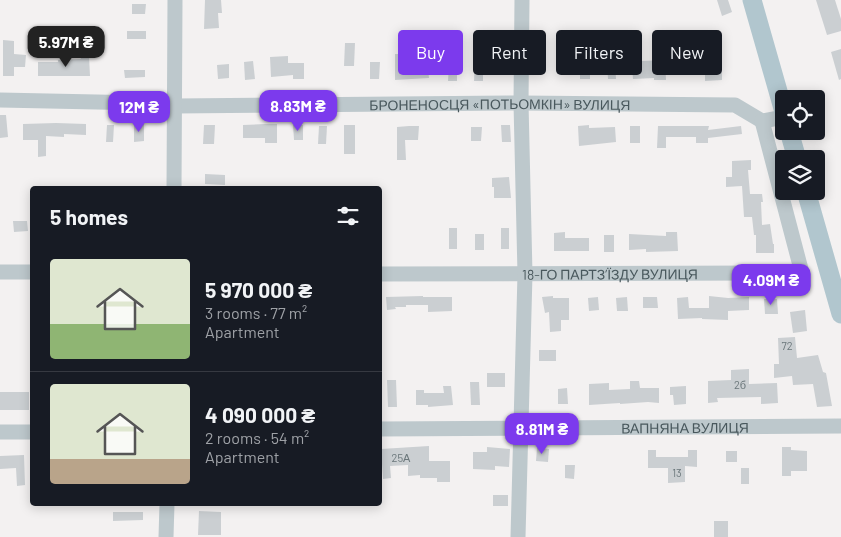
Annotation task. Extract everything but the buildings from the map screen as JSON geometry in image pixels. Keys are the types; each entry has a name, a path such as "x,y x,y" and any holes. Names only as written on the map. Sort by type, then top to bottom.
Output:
{"main road":[{"path":"752,0 778,90"},
{"path":"809,200 841,314"}],"street":[{"path":"174,186 176,106 175,0"},
{"path":"518,537 524,274 521,103 522,0"},
{"name":"БРОНЕНОСЦЯ «ПОТЬОМКІН» ВУЛИЦЯ","path":"0,100 145,103 176,106 521,103 736,104 762,121"},
{"path":"762,121 775,119"},
{"name":"18-ГО ПАРТЗ’ЇЗДУ ВУЛИЦЯ","path":"382,274 802,273 762,121"},
{"path":"0,272 30,272"},
{"name":"ВАПНЯНА ВУЛИЦЯ","path":"382,429 841,426"},
{"path":"0,432 30,432"},
{"path":"166,537 167,506"}]}
